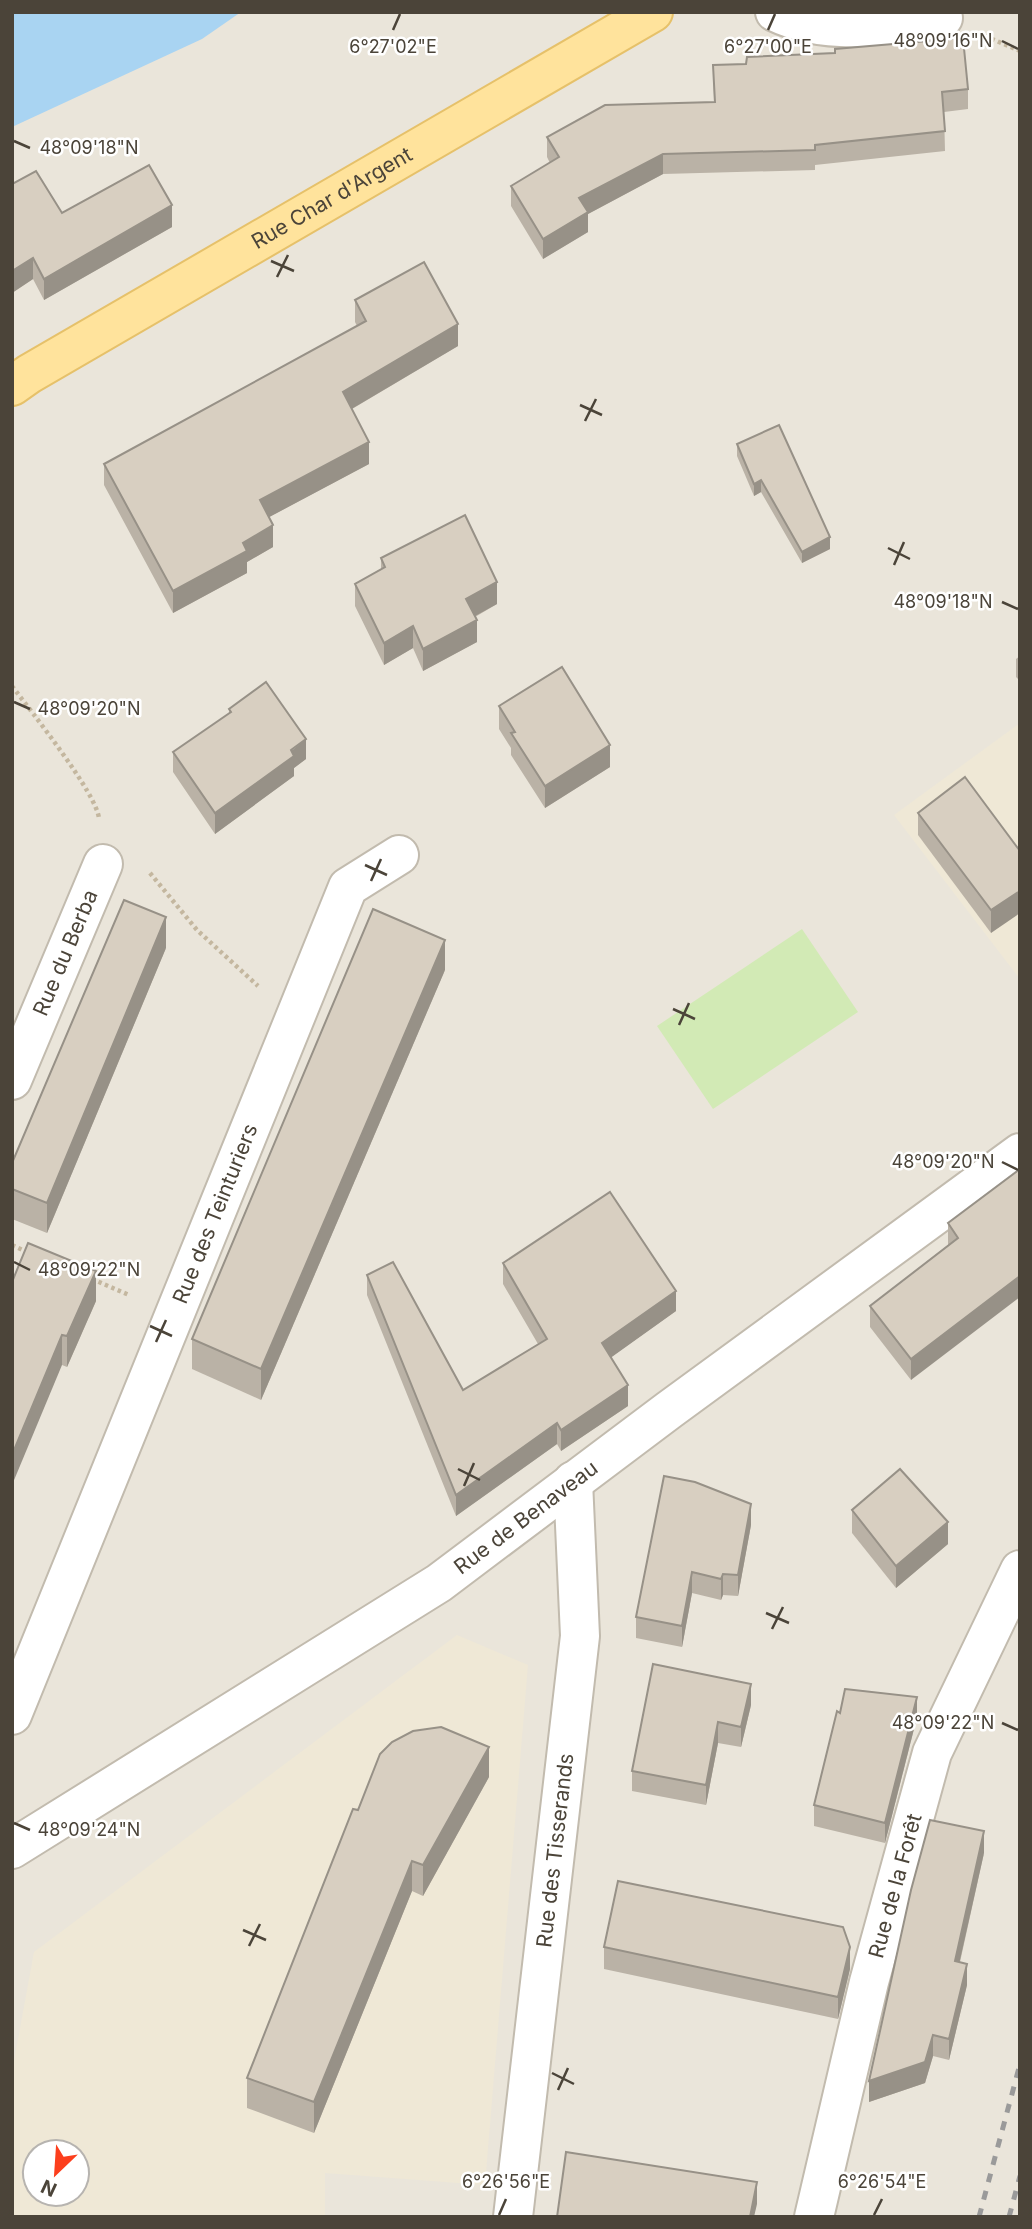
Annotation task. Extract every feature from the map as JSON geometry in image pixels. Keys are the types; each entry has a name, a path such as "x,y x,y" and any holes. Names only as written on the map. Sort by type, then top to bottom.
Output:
{"main road":[{"name":"Rue Char d'Argent","path":"12,386 653,12"}],"street":[{"path":"775,12 796,22 869,29 943,18"},
{"name":"Rue des Teinturiers","path":"12,1715 348,887 398,855"},
{"name":"Rue du Berba","path":"12,1080 103,864"},
{"name":"Rue de Benaveau","path":"12,1849 439,1583 573,1481 1020,1153"},
{"name":"Rue des Tisserands","path":"513,2217 580,1636 573,1481"},
{"name":"Rue de la Forêt","path":"814,2217 869,1982 932,1753 1020,1570"}],"path":[{"path":"12,685 73,770"},
{"path":"99,810 107,820"},
{"path":"148,870 197,930 294,1019"},
{"path":"12,1245 37,1256"},
{"path":"88,1277 175,1314"}],"shaded area":[{"path":"12,12 1020,12 1020,2217 12,2217"},
{"path":"1020,723 1020,979 894,815"},
{"path":"457,1635 528,1665 485,2185 325,2173 325,2217 12,2217 12,2072 34,1952"}],"green space":[{"path":"802,929 858,1012 713,1109 657,1026"}],"water":[{"path":"12,12 241,12 202,39 12,127"}],"building":[{"path":"963,38 968,89 942,92 945,131 815,145 815,150 663,154 579,198 588,212 543,239 511,186 559,157 547,137 605,105 715,102 713,65 746,64 747,57 835,53 835,49"},
{"path":"149,165 172,205 44,279 33,258 12,271 12,184 36,171 62,213"},
{"path":"424,262 458,324 343,392 369,442 260,500 273,525 243,543 247,551 173,591 104,464 366,321 355,300"},
{"path":"779,425 830,537 802,552 761,480 754,484 737,444"},
{"path":"465,515 497,582 466,599 477,620 423,649 413,626 384,643 355,584 385,567 381,558"},
{"path":"562,667 610,745 545,786 511,733 515,732 499,706"},
{"path":"266,682 306,739 291,750 294,756 215,813 173,752 231,712 229,709"},
{"path":"965,777 1020,851 1020,891 991,910 918,813"},
{"path":"124,900 166,917 47,1203 12,1189 12,1163"},
{"path":"373,909 445,940 261,1369 192,1339"},
{"path":"1020,1169 1020,1276 911,1359 870,1306 958,1238 948,1223"},
{"path":"610,1192 676,1291 602,1343 628,1385 561,1430 557,1423 456,1495 367,1275 393,1262 463,1390 547,1339 503,1263"},
{"path":"28,1243 96,1271 67,1336 62,1335 12,1455 12,1282"},
{"path":"900,1469 948,1522 896,1566 852,1510"},
{"path":"664,1476 695,1482 751,1504 738,1575 723,1574 721,1579 692,1572 682,1626 636,1617"},
{"path":"653,1664 751,1684 741,1727 718,1722 706,1785 632,1771"},
{"path":"845,1689 917,1697 885,1823 814,1805"},
{"path":"441,1727 489,1747 423,1865 412,1861 314,2102 247,2078 353,1809 358,1810 380,1754 392,1742 413,1731"},
{"path":"930,1820 984,1831 955,1961 967,1964 949,2039 933,2035 925,2062 869,2081 911,1890"},
{"path":"618,1881 843,1927 850,1947 838,1997 604,1947"},
{"path":"566,2152 757,2182 750,2217 557,2217"}],"railway":[{"path":"979,2217 1020,2064"},
{"path":"1009,2217 1020,2176"}]}
